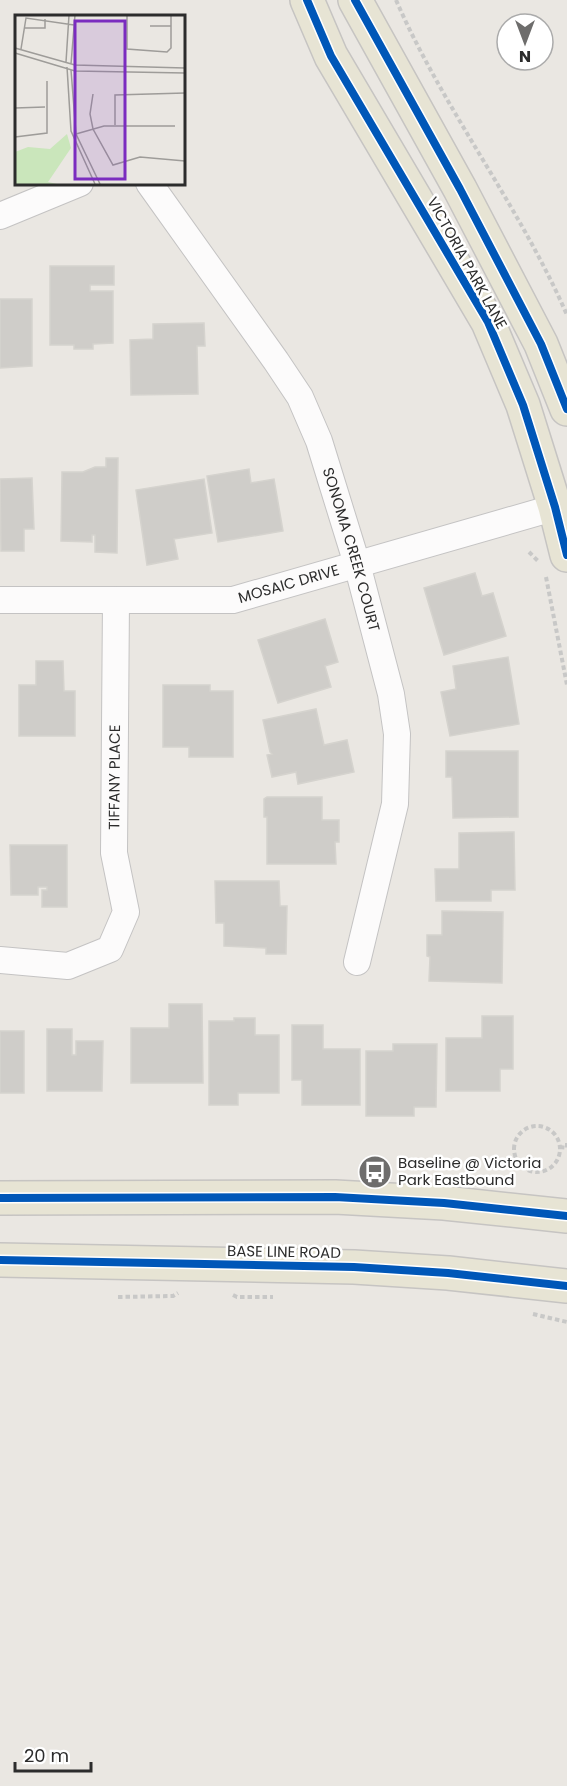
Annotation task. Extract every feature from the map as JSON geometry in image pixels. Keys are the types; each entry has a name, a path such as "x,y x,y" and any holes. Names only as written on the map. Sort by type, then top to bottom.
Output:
{"main road":[{"name":"VICTORIA PARK LANE","path":"307,0 331,56 488,321 561,505 567,555"},
{"name":"VICTORIA PARK LANE","path":"355,0 460,189 540,344 567,409"},
{"path":"0,1198 335,1197 444,1203 567,1216"},
{"name":"BASE LINE ROAD","path":"0,1260 354,1267 448,1273 567,1286"}],"street":[{"path":"0,216 78,184"},
{"name":"SONOMA CREEK COURT","path":"149,184 300,398 319,441 357,564 391,694 397,734 395,804 357,962"},
{"name":"MOSAIC DRIVE","path":"0,600 233,600 561,505"},
{"name":"TIFFANY PLACE","path":"0,960 68,966 110,949 126,912 114,853 116,600"}],"path":[{"path":"396,0 409,29 457,116 532,243 567,315"},
{"path":"528,552 542,566 546,577 567,685"},
{"path":"539,1126 553,1132 560,1148 558,1159 553,1165 539,1171 532,1171 519,1163 514,1148 515,1141 525,1129 539,1126"},
{"path":"560,1148 567,1148 567,1143"},
{"path":"118,1297 172,1296 180,1292"},
{"path":"228,1292 237,1297 280,1297"},
{"path":"530,1313 567,1322"}],"building":[{"path":"50,266 114,266 114,285 90,285 90,291 113,291 113,343 93,344 93,349 74,349 74,345 50,345"},
{"path":"0,299 32,299 32,366 0,368"},
{"path":"204,323 205,346 197,346 198,394 131,395 130,340 153,339 153,324"},
{"path":"106,458 118,458 117,553 95,552 95,535 92,535 92,542 61,541 62,472 83,472 95,467 106,467"},
{"path":"249,469 251,483 274,479 283,531 218,542 207,476"},
{"path":"32,478 34,529 24,529 24,551 1,551 0,479"},
{"path":"204,479 212,533 174,539 178,559 147,565 136,490"},
{"path":"475,573 482,596 493,593 506,636 444,655 424,588"},
{"path":"325,619 338,662 325,666 331,687 278,703 258,640"},
{"path":"508,657 519,724 450,736 441,692 456,689 453,666"},
{"path":"36,661 63,661 64,691 75,691 75,736 19,736 19,685 36,685"},
{"path":"163,685 210,685 210,691 233,691 233,757 189,757 189,747 163,747"},
{"path":"316,709 324,745 347,740 354,772 298,784 296,772 272,777 267,755 272,754 263,720"},
{"path":"446,751 518,751 518,817 453,818 452,777 446,777"},
{"path":"267,797 322,797 322,820 339,820 339,842 335,842 336,864 267,864 267,817 264,817 264,799"},
{"path":"514,832 515,890 491,890 491,901 436,901 435,869 459,869 459,833"},
{"path":"10,845 67,845 67,907 42,907 42,890 47,890 47,887 38,887 38,895 11,895"},
{"path":"215,881 279,881 280,906 287,906 286,954 266,954 266,948 224,946 224,923 216,923"},
{"path":"442,911 503,912 502,983 429,981 430,957 427,956 427,935 442,935"},
{"path":"169,1004 202,1004 203,1083 131,1083 131,1028 169,1028"},
{"path":"482,1016 513,1016 513,1069 500,1069 500,1091 446,1091 446,1038 482,1038"},
{"path":"234,1018 255,1018 255,1035 279,1035 279,1093 238,1093 238,1105 209,1105 209,1021 234,1021"},
{"path":"292,1025 323,1025 323,1049 360,1049 360,1105 302,1105 302,1080 292,1080"},
{"path":"47,1029 72,1029 72,1055 76,1055 76,1041 103,1041 102,1091 47,1091"},
{"path":"0,1031 24,1031 24,1093 0,1093"},
{"path":"393,1044 437,1044 436,1107 414,1107 414,1116 366,1116 366,1051 393,1051"}],"cycle path":[{"path":"307,0 331,56 488,322 523,405 555,507 567,555"},
{"path":"355,0 460,189 541,344 567,409"},
{"path":"0,1198 335,1197 444,1203 567,1216"},
{"path":"0,1260 354,1267 448,1273 567,1286"}],"place":[{"name":"Baseline @ Victoria Park Eastbound","path":"375,1172"}]}
